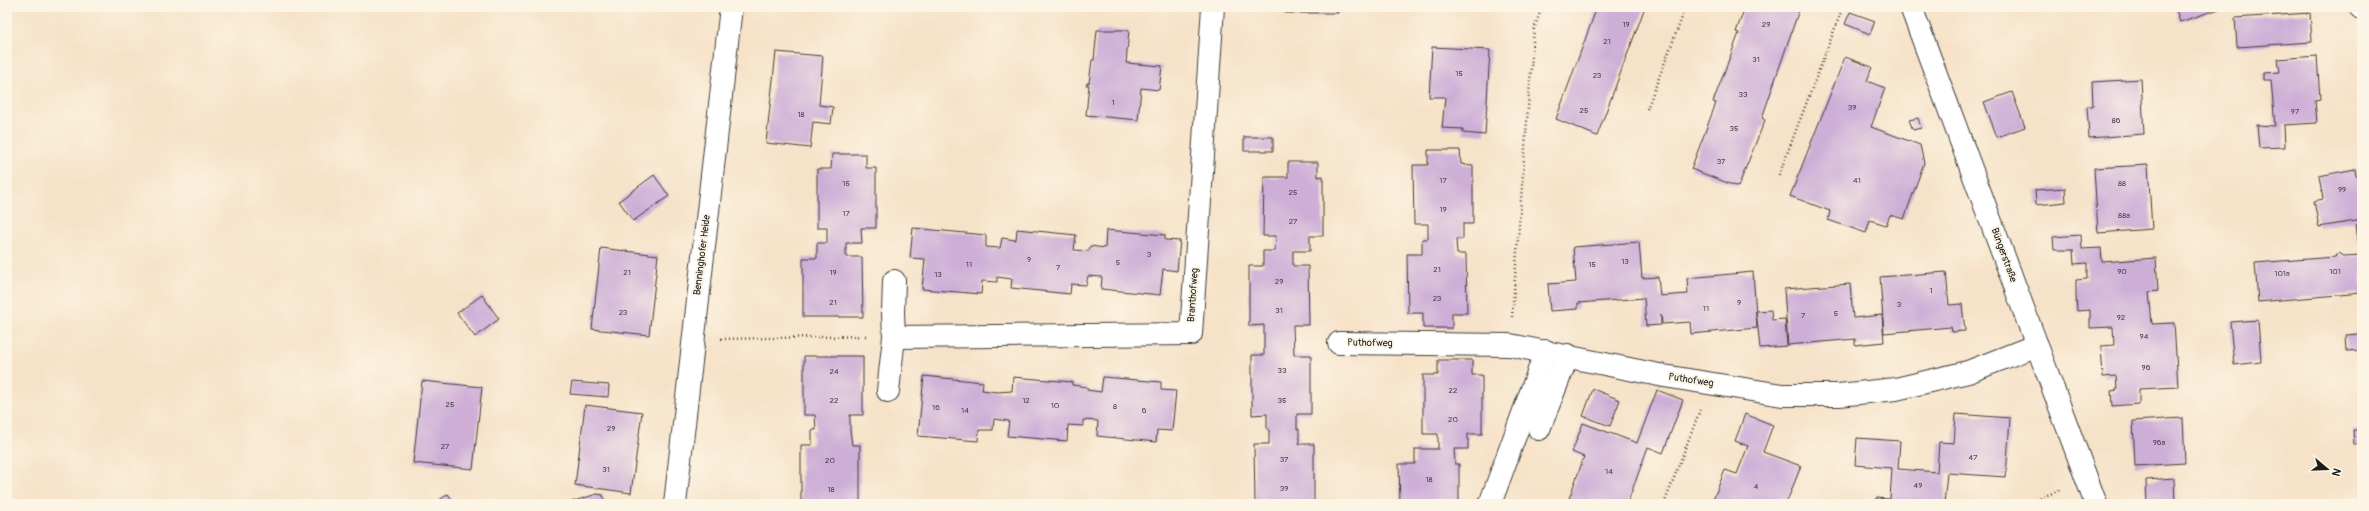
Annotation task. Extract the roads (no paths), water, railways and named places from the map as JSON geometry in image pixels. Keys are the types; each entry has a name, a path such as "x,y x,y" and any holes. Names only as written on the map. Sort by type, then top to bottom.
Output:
{"street":[{"name":"Benninghofer Heide","path":"675,504 731,7"},
{"name":"Branthofweg","path":"894,336 1191,334 1212,7"},
{"name":"Büngerstraße","path":"1911,7 2096,504"},
{"path":"888,391 894,336 894,281"},
{"name":"Puthofweg","path":"1339,342 1510,345 1568,355 1664,376 1782,395 1839,395 1896,389 1968,372 2037,346"},
{"path":"1490,504 1546,351"},
{"path":"1539,429 1568,355"}]}
